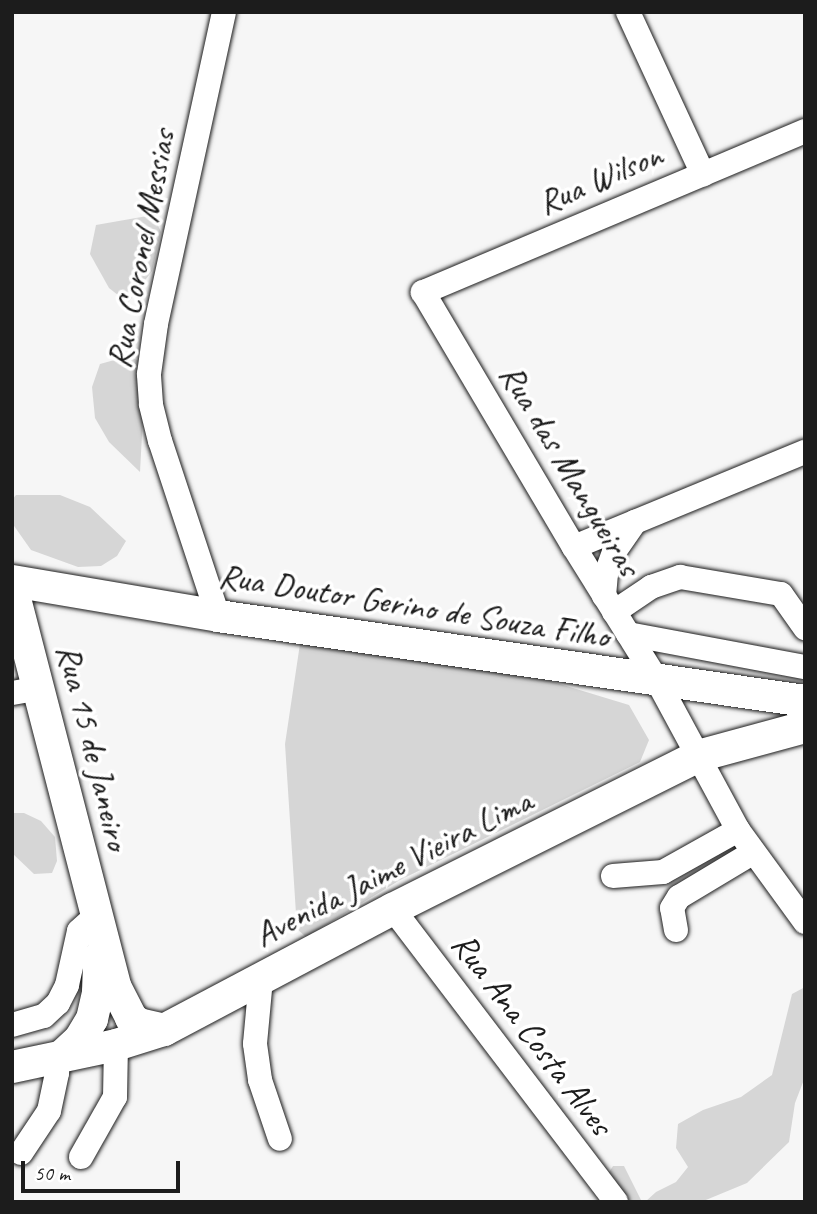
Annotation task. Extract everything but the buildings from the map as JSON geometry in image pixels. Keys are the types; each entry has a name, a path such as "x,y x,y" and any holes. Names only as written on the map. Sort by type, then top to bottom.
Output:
{"main road":[{"name":"Rua Doutor Gerino de Souza Filho","path":"12,581 218,616 658,682 805,701"},
{"name":"Rua 15 de Janeiro","path":"12,587 25,690 122,1004 139,1024 164,1030"},
{"name":"Avenida Jaime Vieira Lima","path":"12,1068 116,1045 164,1030 393,909 698,756 805,727"},
{"path":"755,741 805,747"},
{"name":"Rua 15 de Janeiro","path":"59,1057 80,1039 92,1019 98,992 98,920"}],"street":[{"name":"Rua Coronel Messias","path":"218,616 160,441 151,404 149,374 156,324 224,12"},
{"path":"628,12 703,174"},
{"name":"Rua Wilson","path":"423,292 805,131"},
{"name":"Rua das Mangueiras","path":"423,292 574,547 658,682 738,830 805,922"},
{"path":"574,547 805,452"},
{"path":"635,522 614,552 606,574 609,604 680,577 781,593 805,628"},
{"path":"628,634 805,667"},
{"path":"613,876 663,872 738,830"},
{"path":"676,930 673,908 679,897 754,852"},
{"name":"Rua Ana Costa Alves","path":"393,909 616,1202"},
{"path":"12,1025 44,1016 58,1003 67,985 79,931 98,920"},
{"path":"261,979 255,1044 260,1080 281,1139"},
{"path":"81,1157 115,1097 116,1045"},
{"path":"20,1153 50,1111 59,1057"}],"shaded area":[{"path":"153,215 161,232 152,271 128,303 109,288 90,254 96,225"},
{"path":"129,356 139,361 143,416 140,472 109,442 95,418 92,387 100,364"},
{"path":"16,495 60,495 90,507 126,541 117,556 101,566 78,567 31,550 12,523 12,500"},
{"path":"301,637 507,668 629,705 649,740 640,762 400,880 306,937 297,929 285,744"},
{"path":"12,813 24,813 41,821 55,837 57,861 52,873 34,874 12,853"},
{"path":"805,987 805,1077 795,1103 789,1142 747,1183 701,1202 645,1202 656,1192 676,1182 688,1167 676,1148 678,1124 703,1110 741,1097 772,1075 792,994"},
{"path":"613,1166 624,1166 642,1202 625,1202 608,1174"}]}
